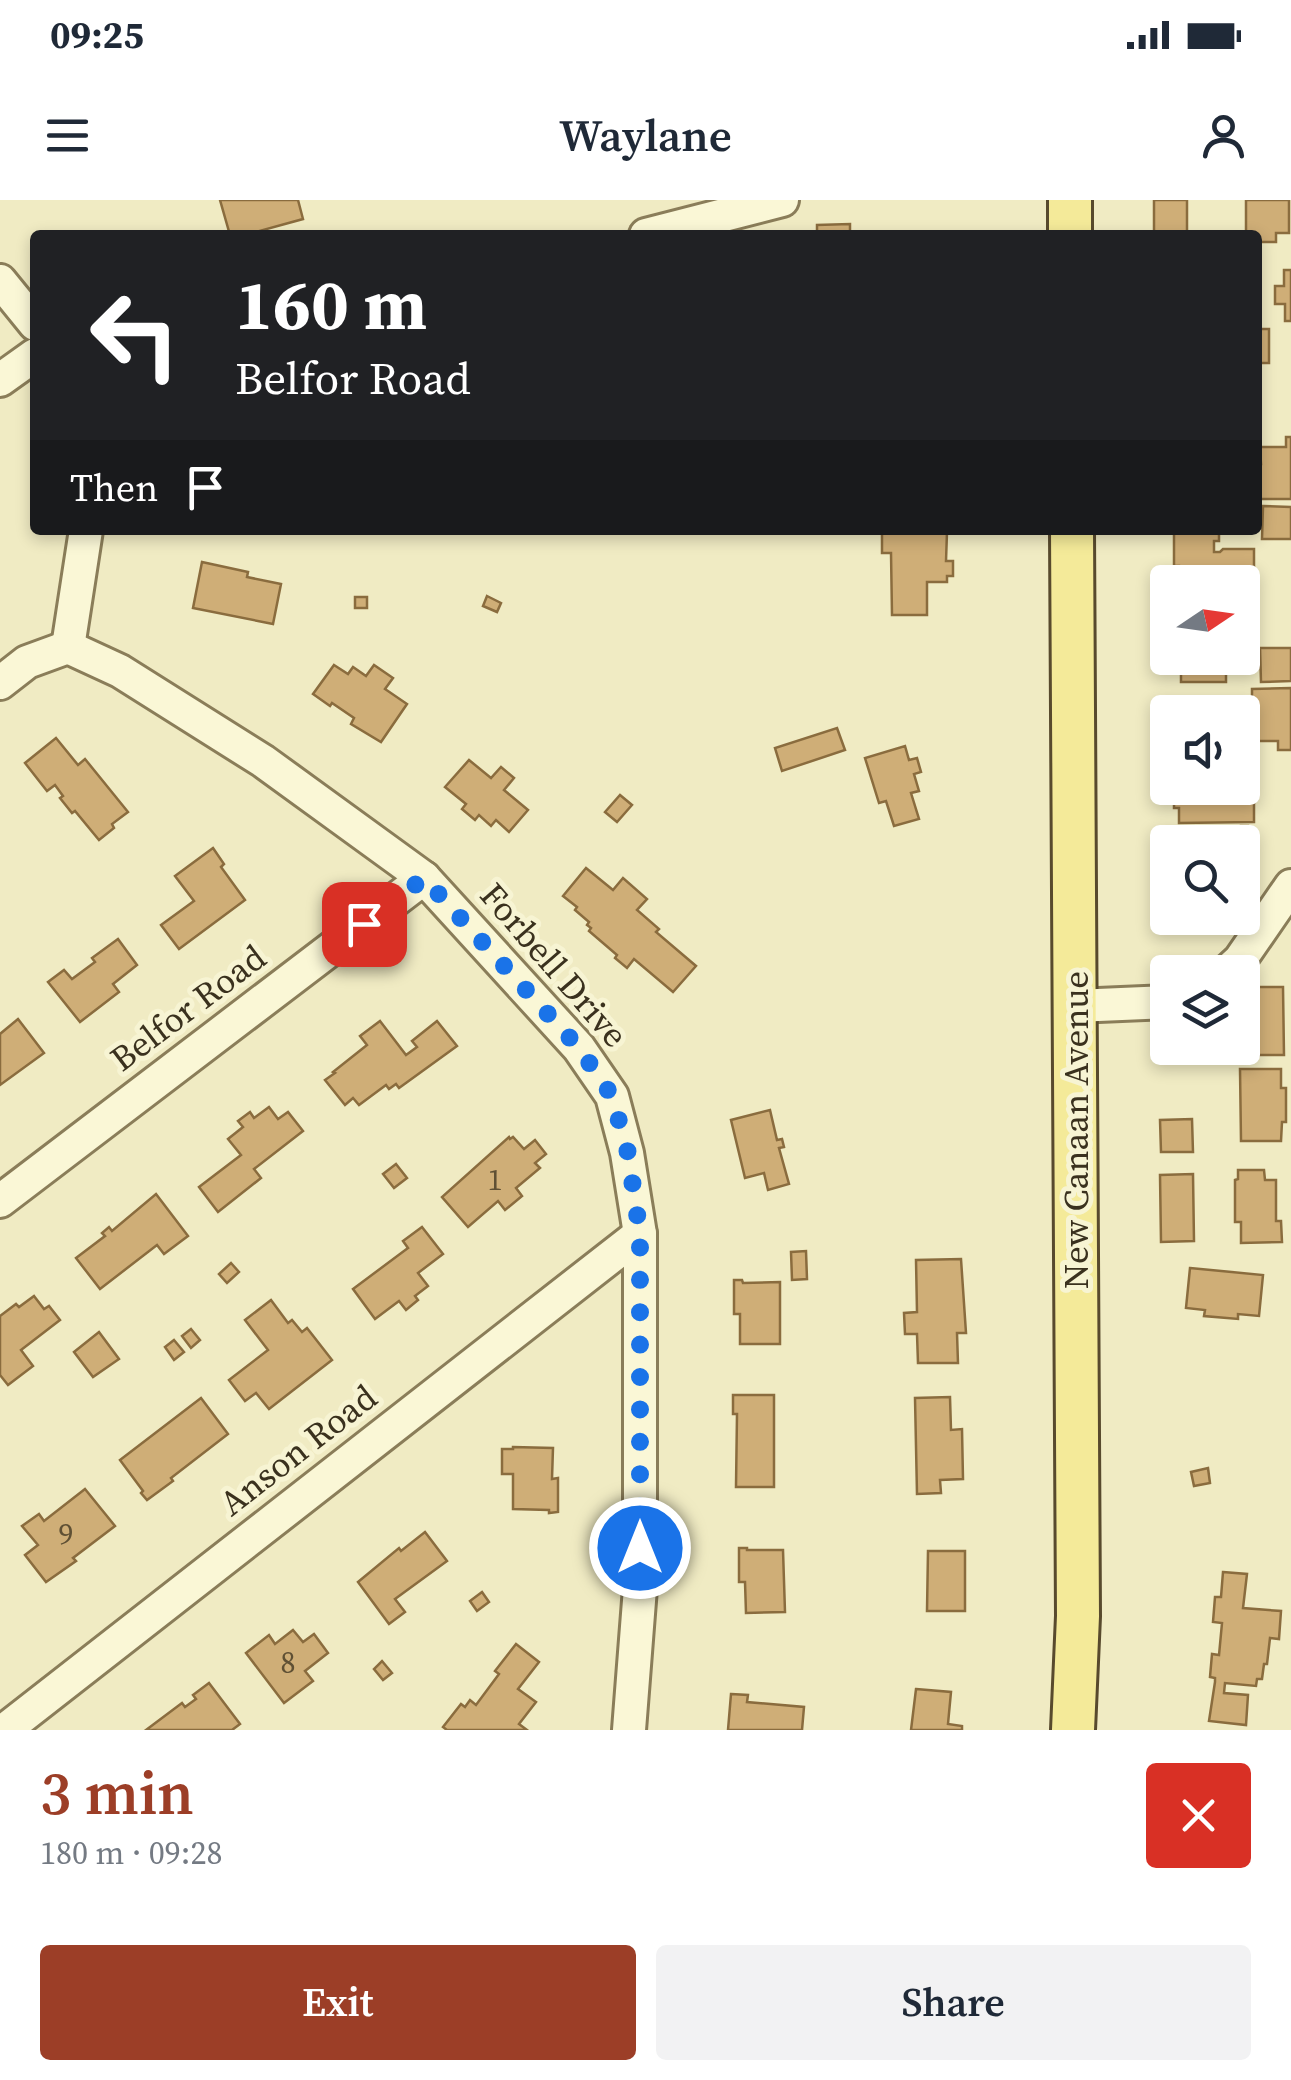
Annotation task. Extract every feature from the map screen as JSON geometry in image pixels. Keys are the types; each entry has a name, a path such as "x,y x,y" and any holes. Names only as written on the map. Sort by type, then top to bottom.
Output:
{"main road":[{"path":"1070,200 1070,230"},
{"name":"New Canaan Avenue","path":"1072,535 1078,1616 1072,1730"}],"street":[{"path":"665,230 782,200"},
{"path":"0,281 30,318"},
{"path":"0,380 30,359"},
{"path":"0,683 27,662 68,647 85,535"},
{"name":"Forbell Drive","path":"68,647 120,671 247,751 424,878 579,1048 612,1096 628,1153 640,1234 640,1588 629,1730"},
{"name":"Belfor Road","path":"0,1201 424,878"},
{"path":"1243,955 1291,886"},
{"path":"1075,1006 1150,1003"},
{"name":"Anson Road","path":"5,1730 640,1234"}],"building":[{"path":"220,200 298,200 303,219 263,230 229,230"},
{"path":"1154,200 1187,200 1187,230 1154,230"},
{"path":"1246,200 1289,200 1289,233 1276,233 1276,242 1262,242 1262,230 1246,230"},
{"path":"850,224 850,230 817,230 817,225"},
{"path":"1284,270 1291,270 1291,321 1285,321 1285,304 1275,304 1275,286 1284,286"},
{"path":"1262,329 1269,329 1269,363 1262,363"},
{"path":"1286,437 1291,437 1291,499 1262,499 1262,447 1286,447"},
{"path":"1263,506 1291,507 1291,539 1262,539"},
{"path":"882,535 947,535 946,561 953,561 953,576 947,576 947,582 927,582 927,615 892,615 891,553 882,553"},
{"path":"1174,535 1219,535 1219,541 1214,541 1214,552 1254,549 1254,565 1174,565"},
{"path":"202,562 281,584 273,624 193,608"},
{"path":"487,596 501,603 497,612 483,606"},
{"path":"355,597 367,597 367,608 355,608"},
{"path":"1260,648 1291,648 1291,681 1261,682"},
{"path":"334,665 348,674 353,667 366,676 374,665 393,678 385,689 407,704 381,742 351,724 354,718 313,694"},
{"path":"1181,675 1226,675 1226,682 1181,682"},
{"path":"1291,688 1291,750 1278,750 1278,741 1260,741 1260,695 1252,695 1252,689"},
{"path":"837,728 845,750 782,771 775,748"},
{"path":"56,738 78,765 85,759 128,812 99,840 60,798 63,796 55,785 47,791 25,763"},
{"path":"905,746 909,760 917,758 921,772 914,774 919,791 911,793 919,819 894,826 886,801 879,803 865,758"},
{"path":"469,760 491,778 501,767 514,778 504,790 528,810 509,832 496,820 491,826 479,815 475,820 462,809 466,804 445,787"},
{"path":"620,795 632,805 617,822 605,812"},
{"path":"1254,805 1254,822 1179,823 1179,808 1174,808"},
{"path":"213,848 224,864 221,867 245,900 179,949 161,925 194,901 175,876"},
{"path":"586,868 613,890 623,878 647,899 637,910 696,966 673,992 634,959 627,968 615,958 617,955 589,931 589,922 575,910 577,907 563,896"},
{"path":"118,939 137,965 113,984 119,992 80,1022 48,982 64,970 72,979"},
{"path":"1260,987 1283,987 1284,1055 1260,1055"},
{"path":"18,1019 44,1053 0,1085 0,1034"},
{"path":"380,1021 406,1055 417,1047 412,1041 437,1021 457,1046 399,1088 396,1084 389,1089 386,1085 359,1105 353,1098 345,1105 325,1080 367,1045 360,1036"},
{"path":"1240,1069 1281,1069 1281,1088 1286,1088 1286,1122 1282,1122 1281,1141 1241,1141"},
{"path":"269,1107 278,1119 288,1112 303,1131 254,1169 261,1178 218,1212 199,1187 241,1155 228,1139 243,1127 238,1121 250,1112 254,1118"},
{"path":"770,1110 777,1140 782,1139 784,1147 779,1148 789,1184 768,1190 764,1173 745,1178 731,1120"},
{"path":"1192,1119 1193,1152 1161,1152 1160,1120"},
{"path":"509,1137 524,1149 535,1140 546,1154 535,1163 540,1168 516,1188 522,1196 505,1210 498,1201 468,1227 442,1197"},
{"path":"396,1164 407,1178 394,1188 383,1174"},
{"path":"1238,1170 1264,1170 1265,1180 1276,1180 1276,1221 1281,1221 1282,1242 1241,1243 1241,1222 1235,1222"},
{"path":"1193,1174 1194,1241 1161,1242 1160,1175"},
{"path":"156,1194 188,1236 164,1254 157,1245 100,1289 76,1258 105,1236 102,1233 109,1227 112,1231"},
{"path":"422,1227 443,1254 418,1273 428,1286 406,1310 399,1301 375,1319 353,1289 408,1248 403,1241"},
{"path":"806,1251 807,1279 792,1280 791,1252"},
{"path":"961,1259 966,1333 957,1333 958,1363 918,1363 917,1334 905,1334 904,1313 917,1312 916,1260"},
{"path":"231,1263 239,1272 227,1283 219,1274"},
{"path":"1190,1268 1263,1275 1259,1316 1204,1316 1205,1310 1186,1308"},
{"path":"734,1280 780,1282 780,1344 740,1344 740,1314 734,1314"},
{"path":"34,1296 60,1320 21,1350 33,1366 8,1385 0,1375 0,1316"},
{"path":"271,1300 288,1323 292,1320 302,1332 307,1328 332,1360 269,1409 256,1393 245,1401 229,1380 268,1350 245,1320"},
{"path":"191,1329 200,1340 191,1348 182,1336"},
{"path":"99,1332 119,1359 93,1377 74,1352"},
{"path":"174,1340 184,1352 174,1360 165,1347"},
{"path":"733,1395 774,1395 774,1487 736,1487 737,1414 733,1414"},
{"path":"950,1397 951,1430 962,1429 963,1479 940,1480 941,1493 917,1494 915,1398"},
{"path":"201,1398 228,1434 147,1500 120,1460"},
{"path":"553,1448 552,1479 558,1478 558,1512 513,1509 513,1474 502,1474 502,1449"},
{"path":"1208,1468 1210,1483 1194,1486 1191,1472"},
{"path":"85,1489 115,1526 46,1582 25,1555 38,1545 22,1526 39,1514 44,1521"},
{"path":"425,1532 447,1561 395,1599 405,1612 389,1624 358,1582"},
{"path":"739,1548 783,1550 785,1612 746,1613 745,1582 739,1582"},
{"path":"928,1551 965,1551 965,1611 927,1611"},
{"path":"1223,1572 1247,1574 1243,1608 1281,1611 1279,1639 1270,1638 1262,1679 1257,1679 1256,1686 1225,1683 1224,1693 1248,1695 1246,1725 1209,1721 1215,1682 1210,1677 1212,1654 1219,1655 1222,1623 1213,1622 1215,1597 1221,1597"},
{"path":"482,1592 489,1602 477,1611 470,1601"},
{"path":"293,1630 303,1642 314,1634 328,1653 305,1671 313,1681 284,1703 246,1653 269,1635 275,1644"},
{"path":"516,1644 539,1662 518,1689 536,1702 519,1724 527,1730 443,1727 461,1704 465,1707 470,1700 476,1705"},
{"path":"382,1661 392,1673 383,1680 374,1669"},
{"path":"209,1683 240,1724 232,1730 146,1730 182,1703 185,1707 196,1699 193,1695"},
{"path":"916,1689 951,1692 948,1724 962,1726 962,1730 911,1730"},
{"path":"731,1694 748,1695 747,1702 804,1707 802,1730 728,1730"}],"route":[{"path":"364,924 424,878 579,1048 612,1096 628,1153 640,1234 640,1548"}]}
